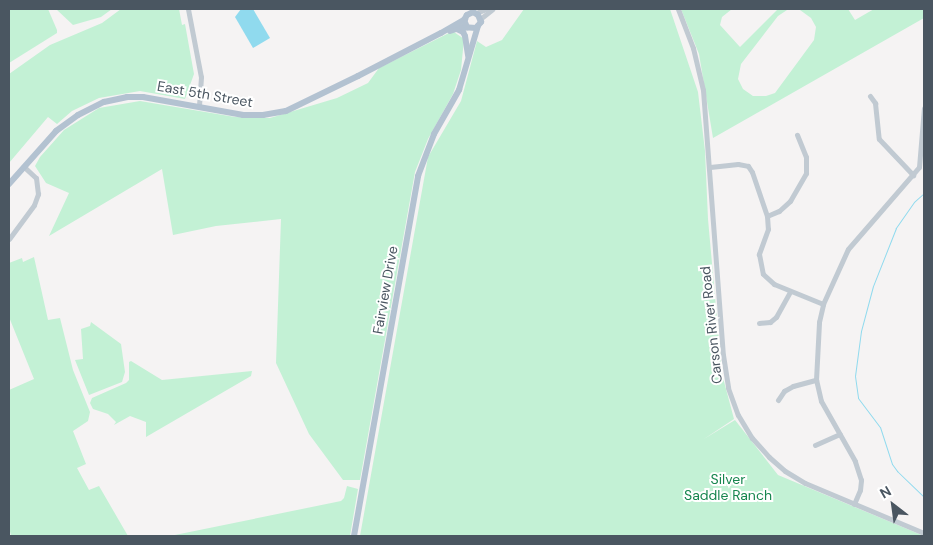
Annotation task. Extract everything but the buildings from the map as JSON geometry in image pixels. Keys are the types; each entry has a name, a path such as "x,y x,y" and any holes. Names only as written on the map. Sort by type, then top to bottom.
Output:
{"main road":[{"name":"East 5th Street","path":"441,34 457,29 469,28 473,15"},
{"name":"East 5th Street","path":"9,184 67,122 104,102 127,97 142,97 242,115 263,115 286,111 311,101 441,34 473,15"},
{"name":"Fairview Drive","path":"469,59 469,28 473,15"},
{"name":"Fairview Drive","path":"354,536 418,176 434,134 459,90 469,59 473,15"},
{"path":"457,29 465,36 469,59"}],"street":[{"path":"188,9 201,78 199,106"},
{"name":"East 5th Street","path":"473,15 486,9"},
{"name":"East 5th Street","path":"473,15 493,9"},
{"name":"Carson River Road","path":"678,9 693,48 699,74 710,167 723,355 728,388 738,415 758,444 786,471 805,483 924,533"},
{"path":"870,96 875,103 879,139 913,175"},
{"path":"854,504 860,490 861,480 856,461 821,401 816,380 819,322 823,304 848,250 919,166 924,108"},
{"path":"767,216 778,211 790,201 806,173 806,157 797,135"},
{"path":"710,167 738,164 748,166 752,172 767,216 768,229 759,254 761,269 770,281 790,292 823,304"},
{"path":"9,239 34,205 38,194 36,178 24,167"},
{"path":"759,323 770,322 776,317 790,292"},
{"path":"778,400 784,391 793,386 816,380"},
{"path":"815,445 840,434"}],"green space":[{"path":"9,9 48,9 57,33 9,63"},
{"path":"56,9 112,9 101,17 73,25"},
{"path":"121,9 179,9 182,25 185,24 194,74 185,99 140,91 99,98 72,111 57,124 48,117 9,163 9,74 50,45 102,23"},
{"name":"Silver Saddle Ranch","path":"524,9 670,9 698,92 705,151 708,219 722,374 734,419 704,439 735,420 778,475 924,536 360,536 428,157 461,101 477,41 486,47 502,40"},
{"path":"681,9 732,9 722,17 720,25 740,47 778,9 848,9 855,20 874,9 924,9 924,18 713,138 699,54","holes":["787,10 800,10 811,18 816,27 814,40 775,93 766,96 753,96 743,89 738,79 741,64 778,16"]},
{"path":"454,32 464,39 461,70 453,94 428,139 415,172 360,480 343,480 309,434 276,363 281,219 216,226 173,235 162,169 49,236 69,193 46,183 35,166 40,157 64,130 99,108 140,101 235,117 270,118 337,98 368,83 379,68"},
{"path":"34,257 48,320 60,318 73,370 90,412 88,421 73,431 86,464 77,468 89,490 99,486 128,536 11,536 9,527 9,390 34,379 9,317 9,263 22,258 23,262"},
{"path":"91,322 121,344 125,372 122,382 89,395 75,360 83,359 81,329 90,326"},
{"path":"131,361 162,380 252,371 251,376 146,437 146,422 130,416 114,425 116,422 108,414 93,409 90,403 92,398 129,380 129,362"},
{"path":"347,486 358,489 350,536 170,536 341,501 344,498"}],"water":[{"path":"241,9 253,9 270,38 253,48 235,17"}],"waterway":[{"path":"924,193 914,202 896,228 873,286 861,331 855,376 858,398 880,427 892,464 924,497"}]}
